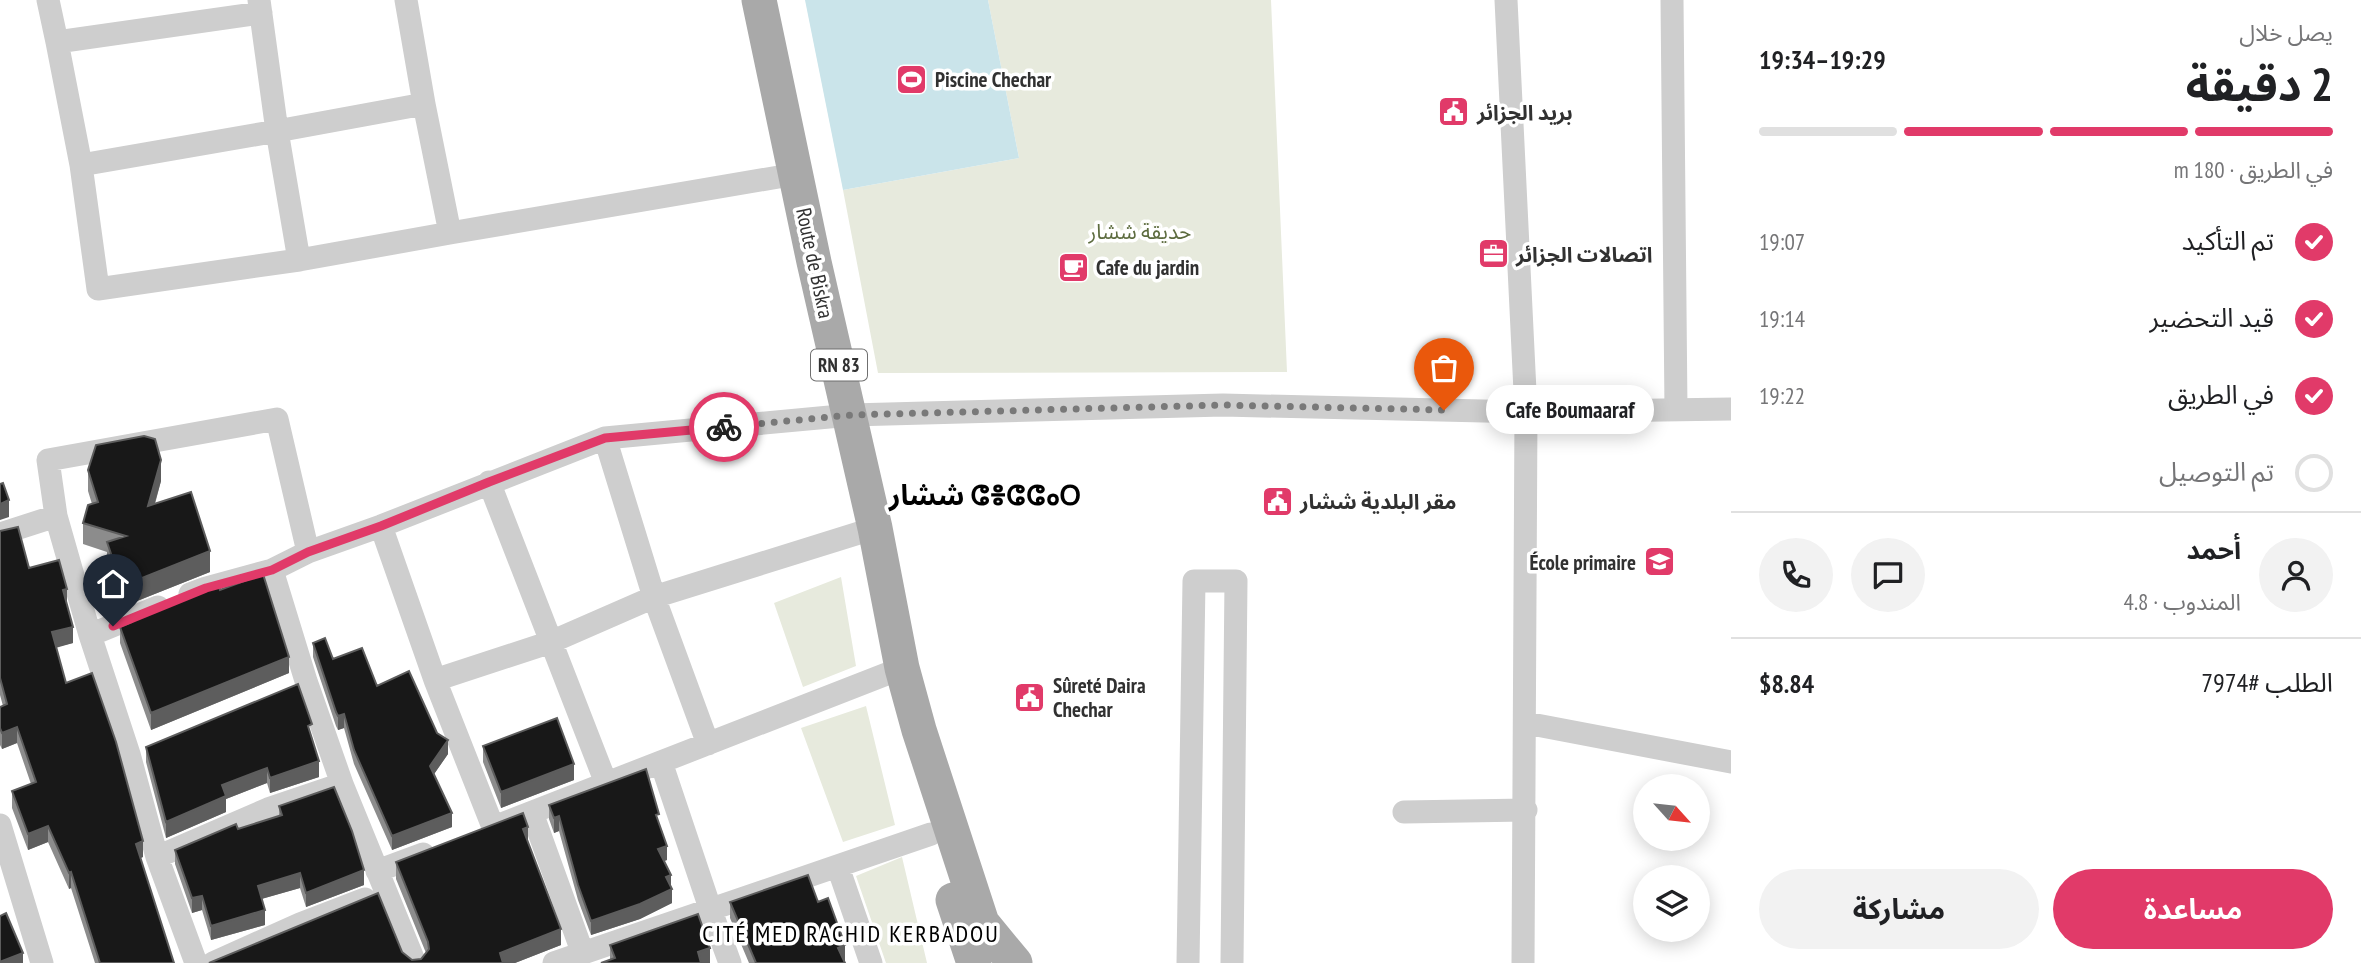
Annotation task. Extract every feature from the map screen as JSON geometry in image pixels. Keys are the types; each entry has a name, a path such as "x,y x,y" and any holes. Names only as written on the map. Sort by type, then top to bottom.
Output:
{"main road":[{"name":"Route de Biskra","path":"759,0 814,262 851,415 902,668 919,730"},
{"name":"RN 83","path":"919,730 931,834 974,963"},
{"name":"RN 83","path":"919,730 982,923 1015,963"}],"street":[{"path":"48,0 80,165 98,289 299,260 796,174"},
{"path":"406,0 450,233"},
{"path":"1506,0 1526,412 1526,810 1523,963"},
{"path":"1672,0 1676,410"},
{"path":"57,42 260,7 299,260"},
{"path":"80,165 424,104"},
{"path":"89,635 206,588 272,570 308,552 605,438 851,415 1223,405 1526,412 1731,409"},
{"path":"196,963 158,857 129,754 89,635 56,516 48,460 276,419 308,552"},
{"path":"605,438 654,597 708,744"},
{"path":"489,482 606,783"},
{"path":"0,534 56,516"},
{"path":"381,526 435,680 494,827"},
{"path":"435,680 551,642 654,597 875,528"},
{"path":"272,570 306,681 342,784 415,963"},
{"path":"1188,963 1195,581 1236,581 1232,963"},
{"path":"468,837 902,668"},
{"path":"284,690 306,681"},
{"path":"1526,723 1731,762"},
{"path":"129,754 154,743"},
{"path":"661,762 730,963"},
{"path":"158,857 268,809 342,784"},
{"path":"1404,812 1526,810"},
{"path":"532,813 583,954"},
{"path":"0,825 42,963"},
{"path":"554,963 931,834"},
{"path":"213,963 300,924 442,847"},
{"path":"838,867 871,963"}],"green space":[{"name":"حديقة ششار","path":"988,0 1271,0 1287,372 878,373 843,190 1019,158"},
{"path":"841,577 856,666 803,687 774,603"},
{"path":"866,706 895,825 843,842 801,728"},
{"path":"902,857 927,963 886,963 856,876"}],"water":[{"name":"Piscine Chechar","path":"805,0 988,0 1019,158 843,190"}],"building":[{"path":"144,436 155,439 161,460 148,506 191,492 210,551 122,586 107,542 126,536 83,523 88,505 98,502 88,470 96,445"},
{"path":"3,483 9,500 0,504 0,484"},
{"path":"18,527 29,568 59,560 67,589 63,590 73,627 52,632 66,683 92,673 116,742 143,841 136,844 174,963 100,963 71,872 69,873 48,826 28,834 12,791 36,782 17,727 2,733 0,728 0,707 7,704 0,678 0,531"},
{"path":"263,574 289,657 151,713 120,627 132,622 130,617 210,585 218,583 220,590"},
{"path":"325,638 333,659 362,648 377,686 409,671 437,733 448,740 430,766 452,813 392,836 354,750 344,714 338,716 336,712 313,643"},
{"path":"298,684 312,724 308,726 319,761 270,778 267,768 222,785 226,796 166,822 146,747"},
{"path":"557,718 574,764 501,792 483,746"},
{"path":"646,769 659,814 656,815 667,846 658,849 671,875 666,877 672,889 640,904 591,921 559,816 554,818 549,805"},
{"path":"334,787 364,870 306,893 300,873 258,886 265,910 211,926 202,896 192,898 175,850 236,824 238,829 282,815 279,806"},
{"path":"523,813 528,827 523,829 561,929 500,953 503,963 209,963 378,893 402,952 412,960 421,959 429,949 428,942 396,862"},
{"path":"808,875 818,902 828,898 845,945 838,948 845,963 756,963 730,902"},
{"path":"6,913 23,953 0,963 0,916"},
{"path":"698,914 710,948 698,952 701,963 601,963 615,958 610,945"}],"way so far":[{"path":"724,427 851,415 1223,405 1444,410"}],"place":[{"name":"Piscine Chechar","path":"912,79"},
{"name":"بريد الجزائر","path":"1454,112"},
{"name":"اتصالات الجزائر","path":"1493,254"},
{"name":"Cafe du jardin","path":"1073,267"},
{"name":"Cafe Boumaaraf","path":"1444,410"},
{"name":"مقر البلدية ششار","path":"1277,501"},
{"name":"École primaire","path":"1659,562"},
{"name":"Sûreté Daira Chechar","path":"1030,697"}],"district":[{"name":"ششار ⵛⴻⵛⵛⴰⵔ","path":"985,494"},
{"name":"CITÉ MED RACHID KERBADOU","path":"851,933"}],"route":[{"path":"113,626 206,588 272,570 308,552 605,438 724,427"}]}
